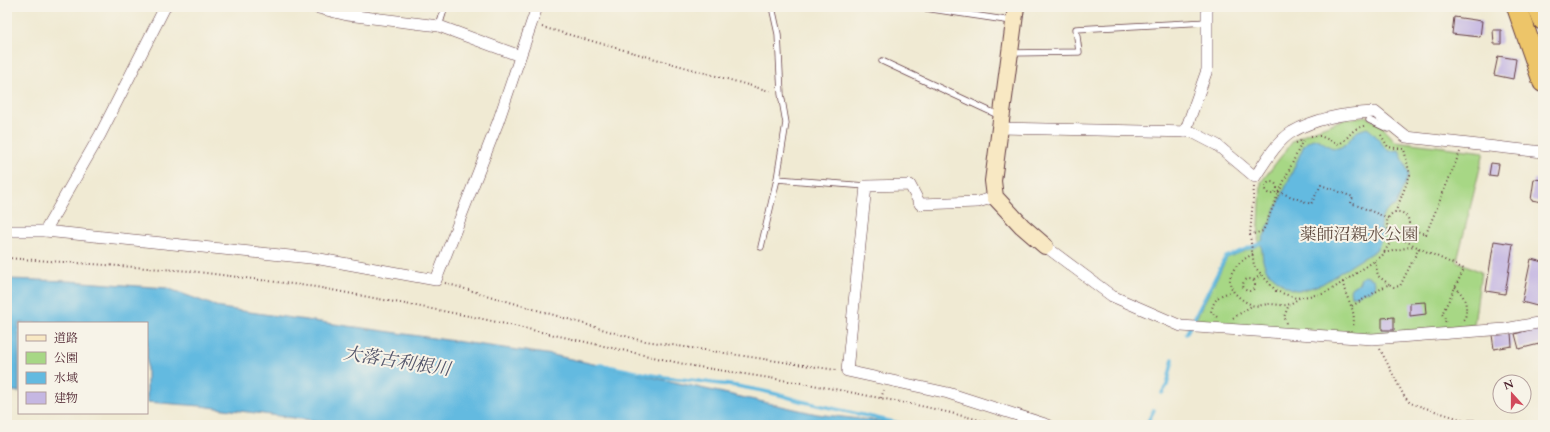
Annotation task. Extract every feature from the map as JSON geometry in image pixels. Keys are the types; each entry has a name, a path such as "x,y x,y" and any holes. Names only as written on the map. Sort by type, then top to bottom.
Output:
{"highway":[{"path":"1517,7 1543,82"},
{"path":"1538,7 1543,20"}],"street":[{"path":"45,231 100,135 165,7"},
{"path":"314,7 347,16 439,26 520,56"},
{"path":"7,231 45,231 320,259 436,280 498,122 537,7"},
{"path":"1185,132 1207,70 1207,7"},
{"path":"1015,14 993,181 995,197 1022,226 1112,296 1182,326 1302,334 1372,338 1505,329 1543,322"},
{"path":"1001,122 1192,132 1217,146 1255,177 1272,151 1291,132 1335,115 1375,112 1406,137 1463,144 1475,149 1543,152"},
{"path":"995,197 978,202 920,204 910,184 866,186 847,371 948,393 1048,425"}],"lane":[{"path":"439,26 445,7"},
{"path":"761,247 777,179 786,123 781,94 778,34 772,7"},
{"path":"918,7 1015,14"},
{"path":"1010,53 1079,52 1076,29 1208,22"},
{"path":"882,61 1001,122"},
{"path":"1369,120 1388,129 1391,125"},
{"path":"777,179 866,186"}],"path":[{"path":"531,24 781,94"},
{"path":"1279,144 1285,148 1313,135 1320,136 1339,144 1345,140 1354,128 1365,126 1369,127"},
{"path":"1377,131 1388,147 1404,149 1410,175 1395,213 1388,218 1387,225 1390,232 1397,234 1404,233 1408,227 1408,220 1404,214 1395,213"},
{"path":"1250,235 1263,231 1278,191 1303,140"},
{"path":"1255,177 1250,235 1254,266 1276,291 1296,298 1301,298 1322,294 1343,282 1375,261 1384,253 1391,241 1410,229 1426,234 1463,144"},
{"path":"1278,191 1277,186 1272,182 1267,184 1265,187 1267,192 1270,194 1278,191 1311,204 1321,185 1353,197 1352,203 1388,218"},
{"path":"1398,236 1419,248 1464,269 1442,314 1446,319 1451,321"},
{"path":"1384,253 1416,246"},
{"path":"1375,261 1378,276 1394,287 1400,286 1419,248"},
{"path":"1253,254 1238,264 1231,273 1230,283 1233,292 1253,305 1288,306 1301,298"},
{"path":"7,258 190,271 316,287 474,317 693,366 808,384 918,405 1000,425"},
{"path":"1254,280 1255,284 1253,289 1246,290 1243,285 1245,281 1248,279 1254,280 1261,275"},
{"path":"436,280 639,340 847,371"},
{"path":"1343,282 1347,298 1352,306 1354,315 1353,327"},
{"path":"1352,306 1389,284"},
{"path":"1455,287 1463,296 1467,312 1465,318 1457,323"},
{"path":"1219,318 1211,312 1214,302 1217,297 1233,292"},
{"path":"1227,318 1233,318 1253,305"},
{"path":"1288,306 1284,317 1287,323 1297,328 1302,334"},
{"path":"1436,334 1446,319"},
{"path":"1372,338 1385,355 1404,396 1410,403 1465,420 1471,425"}],"green space":[{"name":"薬師沼親水公園","path":"1365,116 1380,124 1395,141 1484,152 1457,261 1481,272 1474,325 1373,334 1193,325 1227,258 1258,246 1261,182 1294,140 1307,133 1342,120"}],"water":[{"path":"1367,128 1389,151 1399,150 1409,174 1396,205 1388,210 1382,217 1380,225 1384,234 1376,250 1322,284 1304,290 1295,290 1285,286 1267,271 1263,261 1261,243 1304,145 1309,141 1318,139 1333,148 1338,148 1344,145 1358,131"},
{"path":"1365,276 1373,279 1375,283 1373,289 1363,292 1358,296 1351,296 1350,290 1352,287 1359,283 1361,278"},
{"name":"大落古利根川","path":"7,279 68,281 167,288 221,308 553,355 817,414 912,425 349,425 201,406 148,402 148,322 18,322 18,392 7,390"}],"building":[{"path":"1454,17 1482,21 1480,37 1452,34"},
{"path":"1493,30 1501,30 1501,44 1494,44"},
{"path":"1498,56 1516,59 1513,79 1494,75"},
{"path":"1491,163 1499,164 1497,176 1489,175"},
{"path":"1534,179 1543,180 1543,202 1531,200"},
{"path":"1494,241 1513,244 1505,294 1486,291"},
{"path":"1531,259 1543,262 1543,279 1537,306 1522,302"},
{"path":"1425,302 1426,314 1410,316 1410,303"},
{"path":"1394,317 1394,330 1382,330 1382,318"},
{"path":"1539,327 1543,343 1519,349 1515,334"},
{"path":"1511,333 1512,346 1494,349 1492,335"}],"waterway":[{"path":"1186,334 1226,257 1261,243"},
{"path":"1162,393 1167,385 1173,359"},
{"path":"597,366 601,365 662,377 769,392 800,401 907,425"},
{"path":"1146,425 1154,410"}]}
